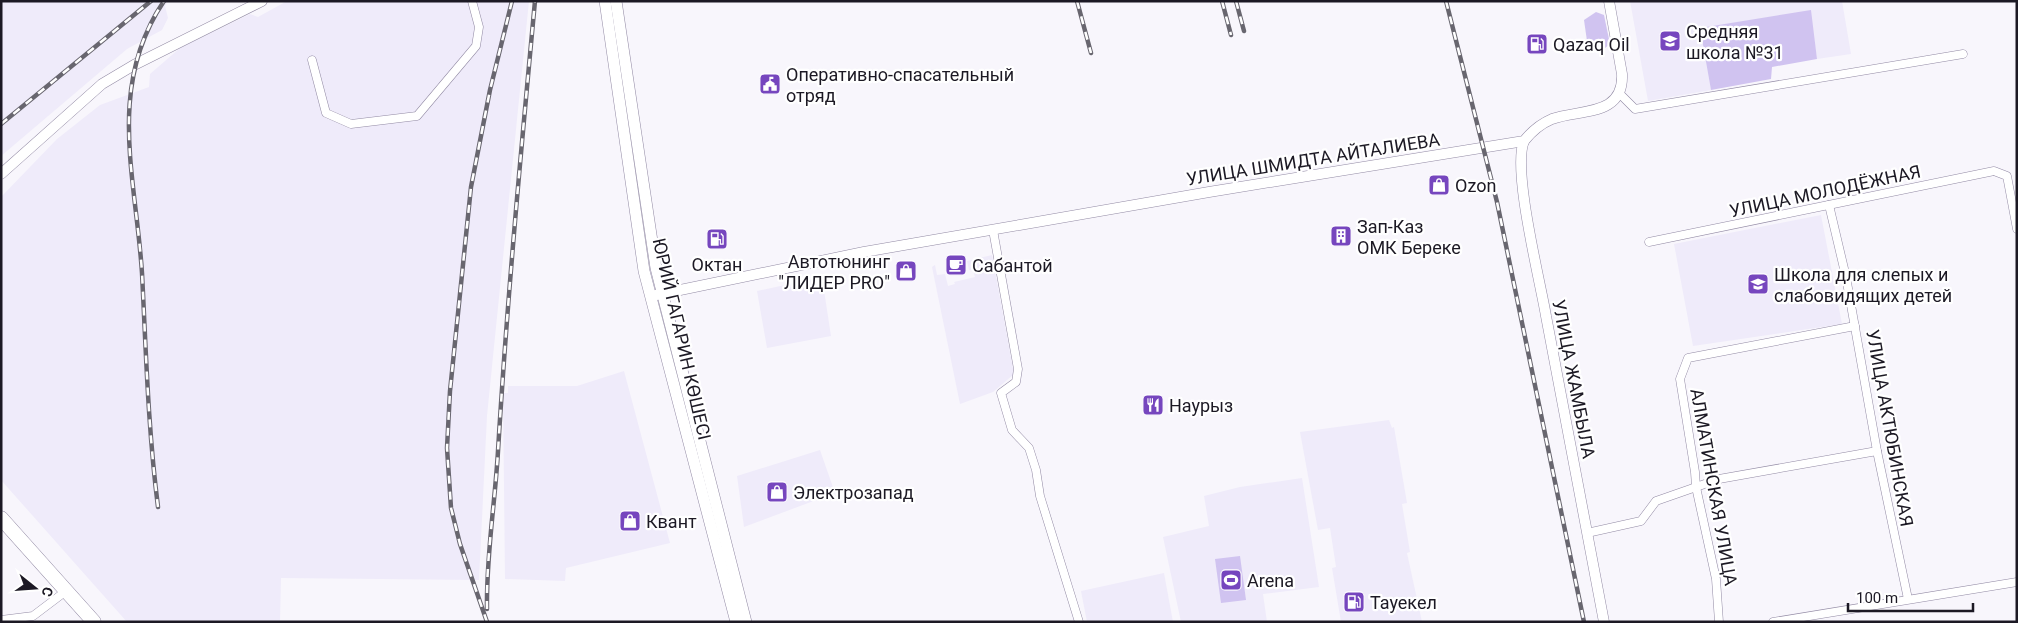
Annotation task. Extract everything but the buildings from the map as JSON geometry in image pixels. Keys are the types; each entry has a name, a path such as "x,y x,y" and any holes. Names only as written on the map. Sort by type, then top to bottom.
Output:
{"highway":[{"path":"1,518 94,622"}],"main road":[{"name":"ЮРИЙ ГАГАРИН КӨШЕСІ","path":"605,1 644,271 656,295 746,622"},
{"name":"ЮРИЙ ГАГАРИН КӨШЕСІ","path":"616,1 656,295 736,622"}],"street":[{"path":"1,174 102,84 151,56 262,1"},
{"path":"312,60 326,113 338,120 350,124 417,116 476,46 479,27 472,1"},
{"path":"1524,141 1541,124 1553,119 1603,108 1620,94 1623,85 1622,74 1609,1"},
{"path":"1620,94 1635,109 1963,54"},
{"name":"УЛИЦА ШМИДТА АЙТАЛИЕВА","path":"656,295 836,258 993,230 1524,141"},
{"name":"УЛИЦА ЖАМБЫЛА","path":"1524,141 1520,168 1604,622"},
{"name":"УЛИЦА МОЛОДЁЖНАЯ","path":"1649,242 1994,171 2007,176 2017,229"},
{"name":"УЛИЦА АКТЮБИНСКАЯ","path":"1829,205 1856,326 1877,451 1908,598"},
{"path":"993,230 1018,369 1016,382 1001,393 1012,430 1029,448 1036,470 1040,496 1079,622"},
{"name":"АЛМАТИНСКАЯ УЛИЦА","path":"1719,622 1716,579 1696,487 1696,472 1680,379 1688,358 1856,326"},
{"path":"1587,533 1641,521 1656,501 1719,479 1877,451"},
{"path":"1773,622 1908,598 2017,582"},
{"path":"1,620 33,616 66,591"}],"shaded area":[{"path":"1,1 168,1 165,6 168,18 162,30 127,49 1,156"},
{"path":"287,1 529,1 487,416 479,580 281,578 280,622 127,622 1,480 1,197 57,139 100,105 149,87 150,74 180,48 250,14 258,17"},
{"name":"Средняя школа №31","path":"1630,1 1842,1 1851,54 1817,59 1810,11 1700,28 1711,90 1648,101"},
{"path":"1811,10 1817,59 1772,67 1771,79 1711,90 1700,28"},
{"path":"1596,12 1604,15 1610,44 1605,48 1588,48 1584,20"},
{"name":"Школа для слепых и слабовидящих детей","path":"1821,215 1842,324 1693,346 1674,244"},
{"path":"992,255 1014,374 993,392 960,404 932,267 935,265 937,275 945,274 948,286 955,284 954,282 975,277 973,270 969,270 967,261"},
{"path":"822,277 831,336 767,348 757,291"},
{"name":"Квант","path":"624,371 670,543 566,568 565,581 505,579 503,393 508,393 508,386 577,386"},
{"path":"1389,420 1392,428 1394,427 1407,503 1402,504 1410,552 1407,553 1422,622 1341,622 1332,568 1336,567 1330,528 1318,530 1300,432"},
{"name":"Электрозапад","path":"820,450 835,493 744,527 737,476"},
{"path":"1302,478 1319,587 1263,594 1267,622 1181,622 1163,537 1209,526 1204,496 1240,487"},
{"name":"Arena","path":"1240,556 1246,600 1221,603 1215,559"},
{"path":"1164,573 1173,622 1087,622 1081,591"}],"railway":[{"path":"1,124 151,1"},
{"path":"158,507 150,419 142,273 129,134 130,100 135,66 146,33 164,1"},
{"path":"487,622 460,544 451,508 447,448 450,391 471,187 490,90 512,1"},
{"path":"487,609 489,550 497,471 510,282 535,1"},
{"path":"1077,1 1091,53"},
{"path":"1222,1 1231,35"},
{"path":"1236,1 1244,31"},
{"path":"1446,1 1497,202 1584,622"}],"place":[{"name":"Средняя школа №31","path":"1670,41"},
{"name":"Qazaq Oil","path":"1537,44"},
{"name":"Оперативно-спасательный отряд","path":"770,84"},
{"name":"Ozon","path":"1439,185"},
{"name":"Зап-Каз ОМК Береке","path":"1341,236"},
{"name":"Октан","path":"717,239"},
{"name":"Сабантой","path":"956,265"},
{"name":"Автотюнинг \"ЛИДЕР PRO\"","path":"906,271"},
{"name":"Школа для слепых и слабовидящих детей","path":"1758,284"},
{"name":"Наурыз","path":"1153,405"},
{"name":"Электрозапад","path":"777,492"},
{"name":"Квант","path":"630,521"},
{"name":"Arena","path":"1231,580"},
{"name":"Тауекел","path":"1354,602"}]}
